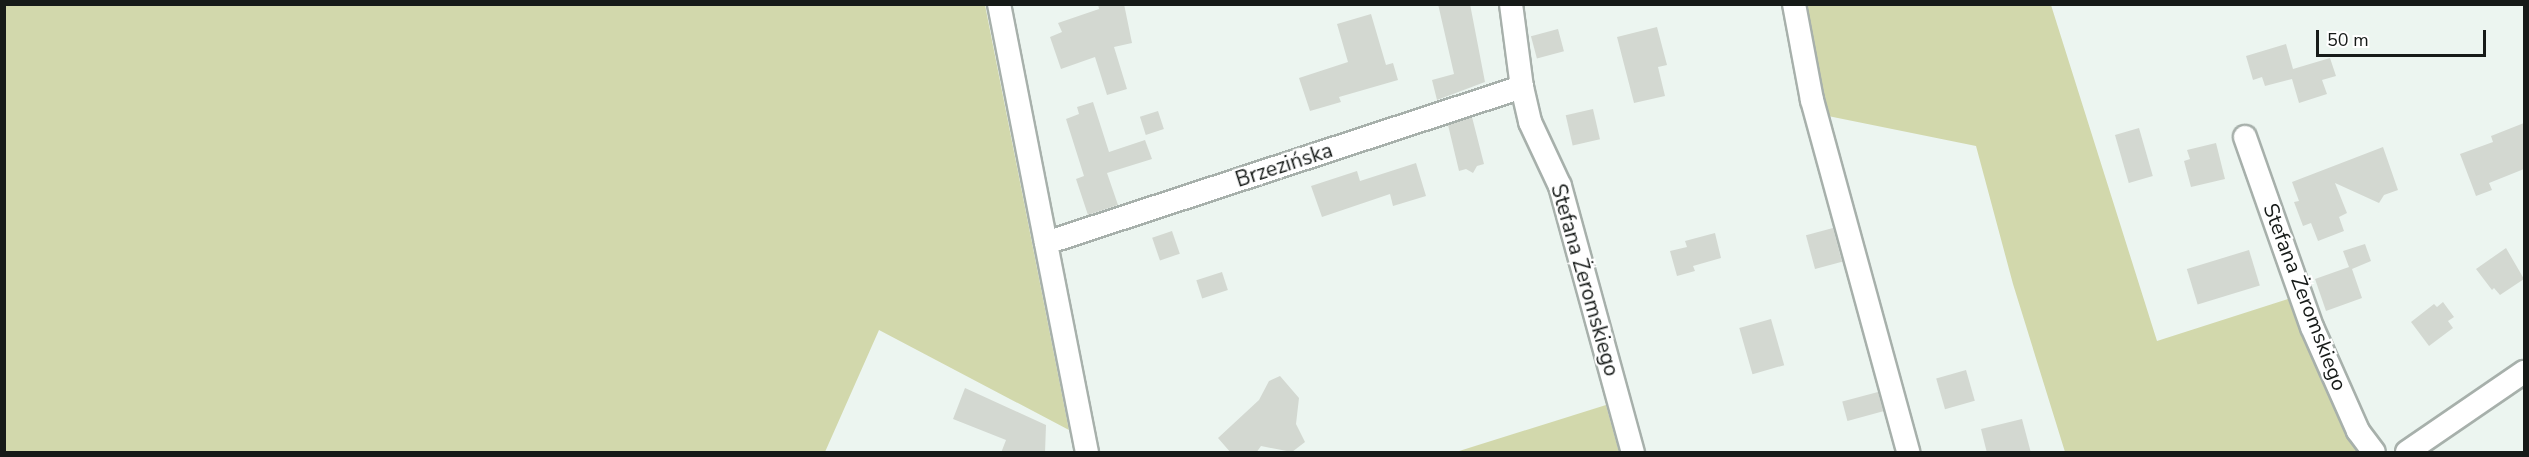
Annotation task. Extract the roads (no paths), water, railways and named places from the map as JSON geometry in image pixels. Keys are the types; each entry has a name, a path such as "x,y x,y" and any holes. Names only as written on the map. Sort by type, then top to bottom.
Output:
{"street":[{"path":"999,4 1087,453"},
{"name":"Stefana Żeromskiego","path":"1511,4 1522,87 1530,122 1560,186 1633,453"},
{"path":"1794,4 1812,100 1908,453"},
{"name":"Brzezińska","path":"1046,243 1522,87"},
{"name":"Stefana Żeromskiego","path":"2245,137 2312,327 2358,431 2374,453"},
{"path":"2407,453 2524,372"}]}
